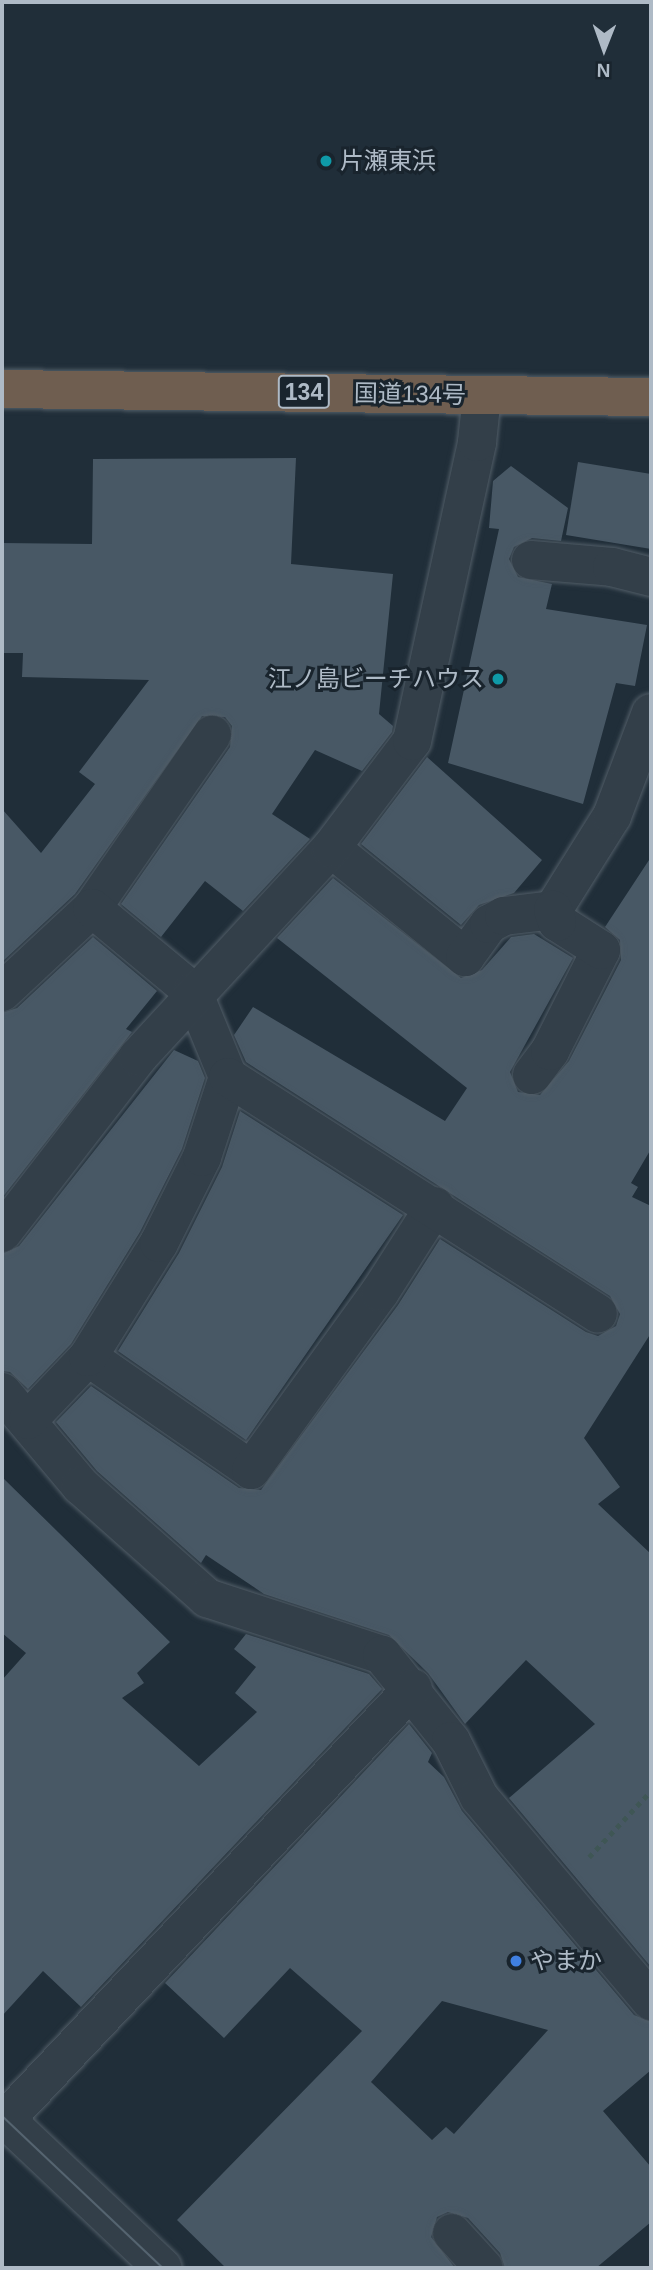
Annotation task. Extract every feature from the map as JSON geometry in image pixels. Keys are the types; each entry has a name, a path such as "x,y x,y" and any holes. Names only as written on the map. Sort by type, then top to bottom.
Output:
{"highway":[{"name":"国道134号","path":"2,389 651,397"}],"street":[{"path":"2,1233 193,992 331,848 412,741 477,442 482,394"},
{"path":"531,560 612,567 651,577"},
{"path":"553,910 612,816 651,713"},
{"path":"2,992 92,908 212,735"},
{"path":"331,848 465,957 489,923 503,916 553,910"},
{"path":"92,908 193,992 229,1077 435,1206 598,1314"},
{"path":"532,1075 550,1051 601,950 557,922 553,910"},
{"path":"28,1420 89,1357 159,1242 190,1182 229,1077"},
{"path":"89,1357 251,1470 380,1292 435,1206"},
{"path":"2,1392 81,1486 207,1598 382,1655 413,1688 452,1741 479,1797 651,2001"},
{"path":"163,2268 4,2118 413,1688"},
{"path":"452,2233 484,2268"}],"path":[{"path":"558,1891 651,1791"}],"building":[{"path":"296,458 291,564 393,574 379,714 393,726 392,732 362,771 315,750 272,814 310,839 243,911 205,881 161,937 121,904 230,747 232,726 225,717 202,716 75,894 2,962 2,809 41,853 95,784 79,772 149,680 22,677 23,653 2,653 2,543 92,544 93,459"},
{"path":"578,462 651,474 651,549 566,535"},
{"path":"511,466 568,508 561,541 532,538 514,547 509,559 518,577 552,584 546,609 647,625 635,686 616,683 583,804 448,763 499,529 489,528 493,481"},
{"path":"427,757 542,860 514,893 479,905 461,925 361,844"},
{"path":"651,857 651,1149 631,1183 638,1187 632,1197 651,1206 651,1333 584,1438 620,1487 598,1504 651,1554 651,1967 509,1798 595,1724 526,1660 465,1724 428,1673 389,1635 264,1594 206,1555 201,1563 97,1471 56,1422 91,1386 239,1488 261,1490 398,1305 440,1239 586,1332 598,1336 616,1326 620,1314 610,1296 246,1062 234,1035 253,1007 445,1121 467,1088 277,938 333,878 461,978 482,970 511,937 534,934 573,958 510,1072 518,1092 540,1095 569,1061 621,960 620,940 605,927"},
{"path":"93,937 157,991 126,1029 132,1032 2,1198 2,1013 17,1008"},
{"path":"174,1050 198,1061 205,1078 182,1149 140,1232 71,1344 28,1389 10,1372 2,1371 2,1254 19,1246"},
{"path":"240,1111 403,1215 246,1440 118,1351 179,1253 222,1167"},
{"path":"2,1477 170,1642 137,1673 144,1683 122,1698 199,1766 257,1712 235,1693 256,1667 234,1649 246,1634 369,1674 382,1689 81,2007 43,1971 2,2016 2,1680 26,1653 2,1633"},
{"path":"409,1724 432,1753 428,1762 444,1777 462,1811 634,2015 651,2022 651,2070 603,2111 651,2167 651,2222 596,2268 505,2268 500,2253 468,2218 448,2212 437,2217 431,2237 455,2268 226,2268 177,2220 362,2031 290,1968 224,2038 165,1983","holes":["442,2001 548,2030 454,2134 446,2127 432,2140 371,2082"]}],"tram line":[{"path":"2,2116 163,2268"}],"place":[{"name":"片瀬東浜","path":"326,161"},
{"name":"江ノ島ビーチハウス","path":"498,679"},
{"name":"やまか","path":"516,1961"}]}
